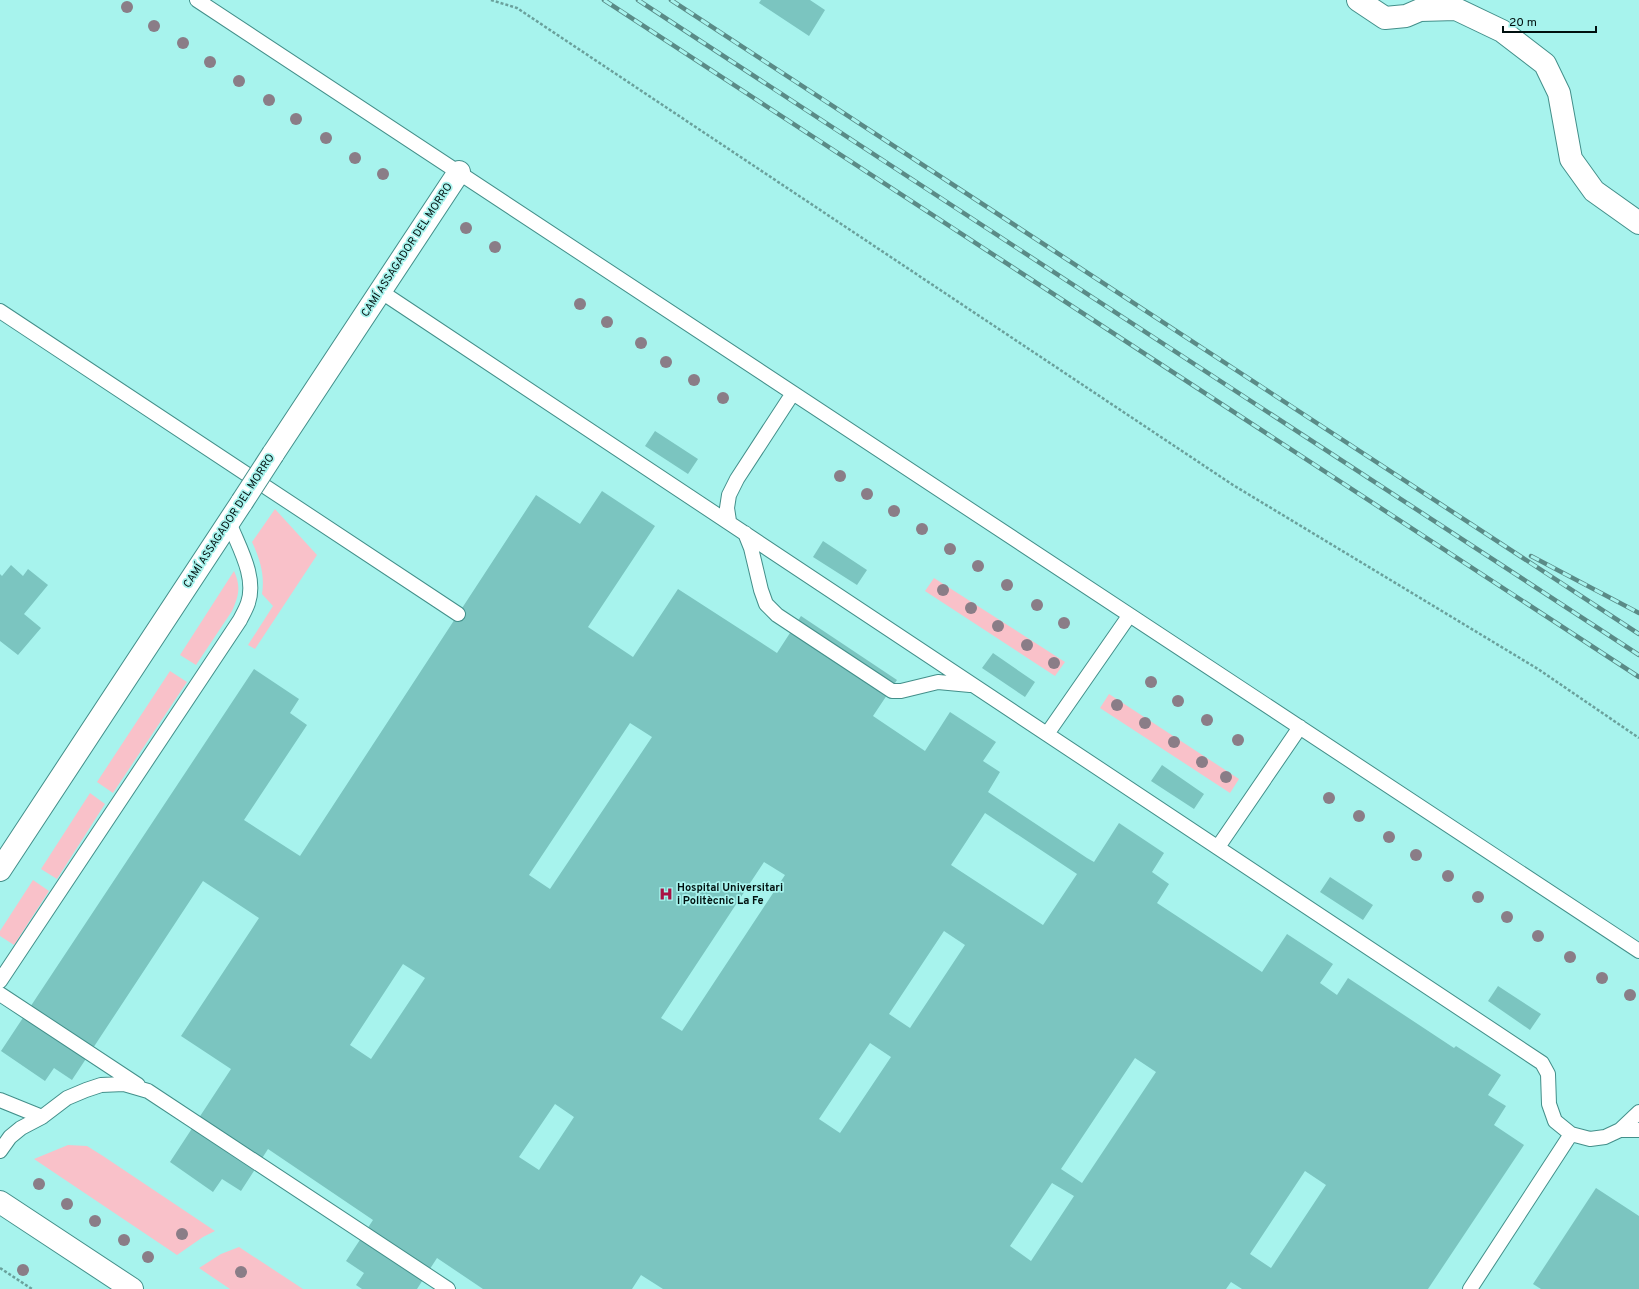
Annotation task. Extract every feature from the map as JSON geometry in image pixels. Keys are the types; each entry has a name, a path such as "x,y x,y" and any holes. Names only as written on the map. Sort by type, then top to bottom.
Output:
{"street":[{"path":"1358,0 1385,18 1406,16 1420,10 1456,9 1502,30 1545,64 1559,93 1571,159 1594,191 1639,223"},
{"name":"CAMÍ ASSAGADOR DEL MORRO","path":"0,870 459,172"},
{"path":"0,1202 132,1289"}],"lane":[{"path":"197,0 1639,951"},
{"path":"380,291 1542,1063 1548,1074 1549,1104 1555,1120 1571,1134 1590,1139 1606,1137 1620,1130 1639,1112"},
{"path":"0,312 458,614"},
{"path":"728,522 727,508 729,495 793,393"},
{"path":"0,981 240,620 248,603 251,587 248,572 229,522"},
{"path":"745,533 751,548 761,590 766,604 777,615 892,691 901,691 938,682 954,682 974,686"},
{"path":"1047,734 1129,616"},
{"path":"1218,847 1300,727"},
{"path":"0,994 448,1289"},
{"path":"0,1151 10,1137 21,1128 42,1117 67,1098 101,1085 124,1084 148,1091"},
{"path":"0,1100 42,1117"},
{"path":"1620,1130 1639,1130"},
{"path":"1470,1289 1571,1134"}],"path":[{"path":"491,0 517,8 1232,485 1538,669 1639,738"},
{"path":"0,1268 32,1289"}],"shaded area":[{"path":"275,509 317,555 255,649 248,645 273,606 262,594 263,580 261,567 252,542"},
{"path":"234,571 238,581 238,596 232,611 196,665 180,655"},
{"path":"934,578 1065,662 1055,676 925,591"},
{"path":"170,671 187,682 113,793 97,782"},
{"path":"1109,694 1239,779 1230,793 1100,708"},
{"path":"90,793 105,804 57,879 41,869"},
{"path":"33,880 49,891 14,945 0,936 0,931"},
{"path":"68,1145 87,1146 215,1231 203,1237 177,1255 34,1159"},
{"path":"239,1247 303,1289 230,1289 199,1268 221,1254"}],"building":[{"path":"761,0 810,0 825,10 809,36 759,3"},
{"path":"655,431 698,459 688,474 645,446"},
{"name":"Hospital Universitari i Politècnic La Fe","path":"602,491 655,526 588,627 633,657 678,589 777,653 801,616 897,680 873,716 925,751 950,712 996,742 983,761 1000,772 988,792 1087,858 1094,862 1119,823 1164,853 1152,872 1169,884 1157,903 1262,972 1287,934 1333,964 1320,983 1337,995 1348,978 1454,1048 1456,1046 1501,1075 1488,1095 1506,1106 1494,1125 1524,1145 1428,1289 1242,1289 1231,1282 1226,1289 663,1289 641,1275 632,1289 483,1289 437,1258 417,1289 362,1289 356,1285 364,1273 346,1261 373,1220 268,1149 241,1191 222,1179 213,1192 170,1162 231,1069 181,1036 259,918 203,881 72,1080 54,1068 45,1081 1,1051 254,669 299,699 290,713 307,725 244,820 300,856 536,495 580,524","holes":["630,723 652,737 550,889 529,875","985,813 1077,874 1043,925 951,865","764,862 785,875 682,1031 661,1018","944,931 965,945 910,1028 889,1014","403,964 425,978 371,1059 350,1045","870,1043 891,1057 840,1133 819,1119","1135,1058 1156,1072 1082,1183 1061,1169","555,1104 574,1117 539,1170 519,1157","1305,1171 1326,1185 1271,1268 1250,1254","1052,1183 1074,1196 1031,1261 1010,1246"]},
{"path":"823,541 867,570 857,585 813,557"},
{"path":"11,565 23,576 28,569 48,585 24,614 41,628 18,655 0,641 0,574 2,576"},
{"path":"993,653 1035,682 1025,697 982,668"},
{"path":"1162,765 1204,794 1194,809 1151,781"},
{"path":"1330,877 1373,905 1363,920 1320,892"},
{"path":"1498,986 1541,1014 1530,1030 1488,1001"},
{"path":"1596,1188 1639,1216 1639,1289 1541,1289 1533,1284"}],"railway":[{"path":"604,0 1639,677"},
{"path":"638,0 1639,655"},
{"path":"671,0 1639,634"},
{"path":"1531,556 1639,613"}],"place":[{"name":"Hospital Universitari i Politècnic La Fe","path":"666,894"}]}
